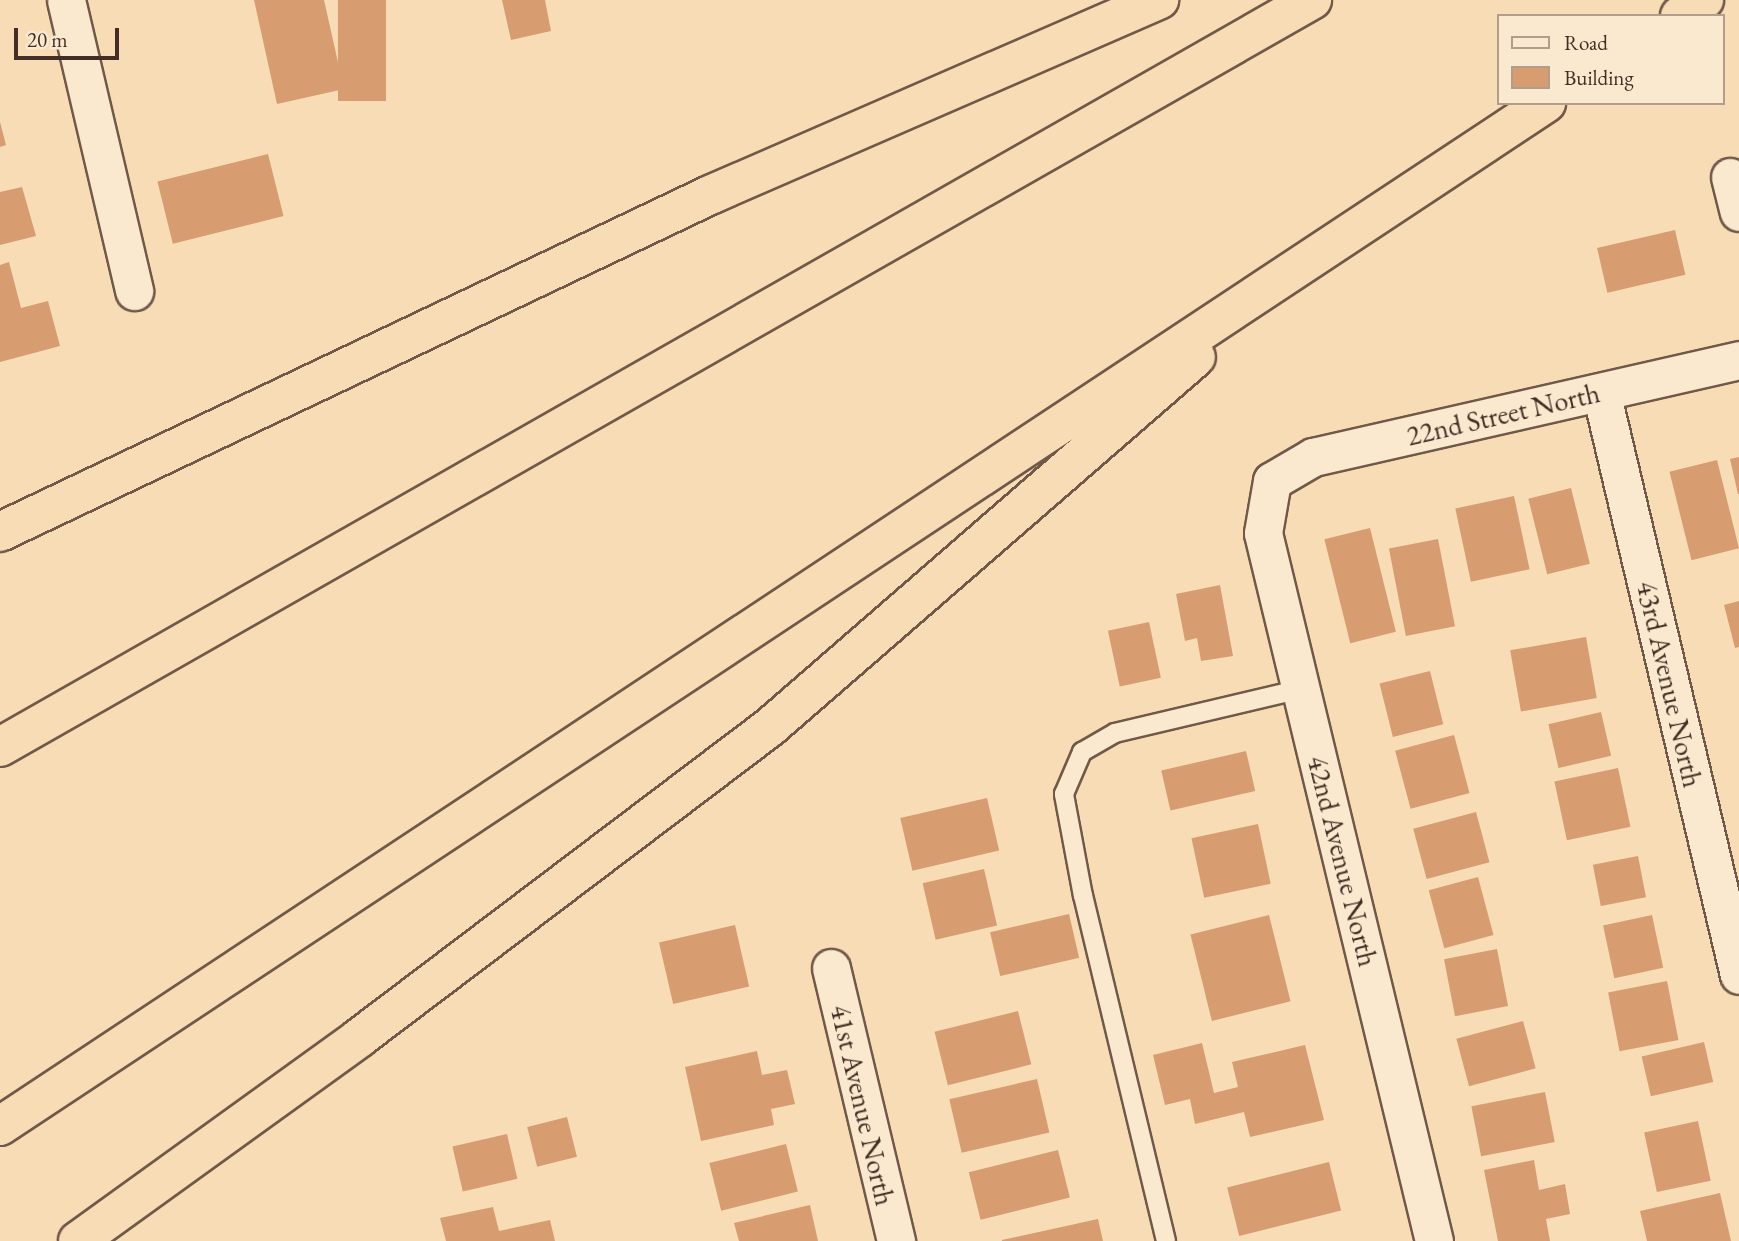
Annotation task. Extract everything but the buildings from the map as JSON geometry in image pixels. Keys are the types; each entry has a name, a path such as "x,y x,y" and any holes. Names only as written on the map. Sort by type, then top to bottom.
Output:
{"highway":[{"path":"0,532 710,195 1159,0"},
{"path":"0,747 1312,0"},
{"path":"1683,14 1704,0"},
{"path":"0,1126 1543,105"},
{"path":"78,1241 359,1038 770,727 1317,253"}],"street":[{"path":"66,0 134,291"},
{"path":"1730,177 1739,212"},
{"name":"22nd Street North","path":"1272,481 1313,457 1739,360"},
{"name":"43rd Avenue North","path":"1601,392 1739,975"},
{"name":"42nd Avenue North","path":"1272,481 1263,533 1434,1241"},
{"name":"41st Avenue North","path":"831,968 896,1241"}],"lane":[{"path":"1166,1241 1083,896 1063,794 1082,752 1115,733 1301,689"}]}
